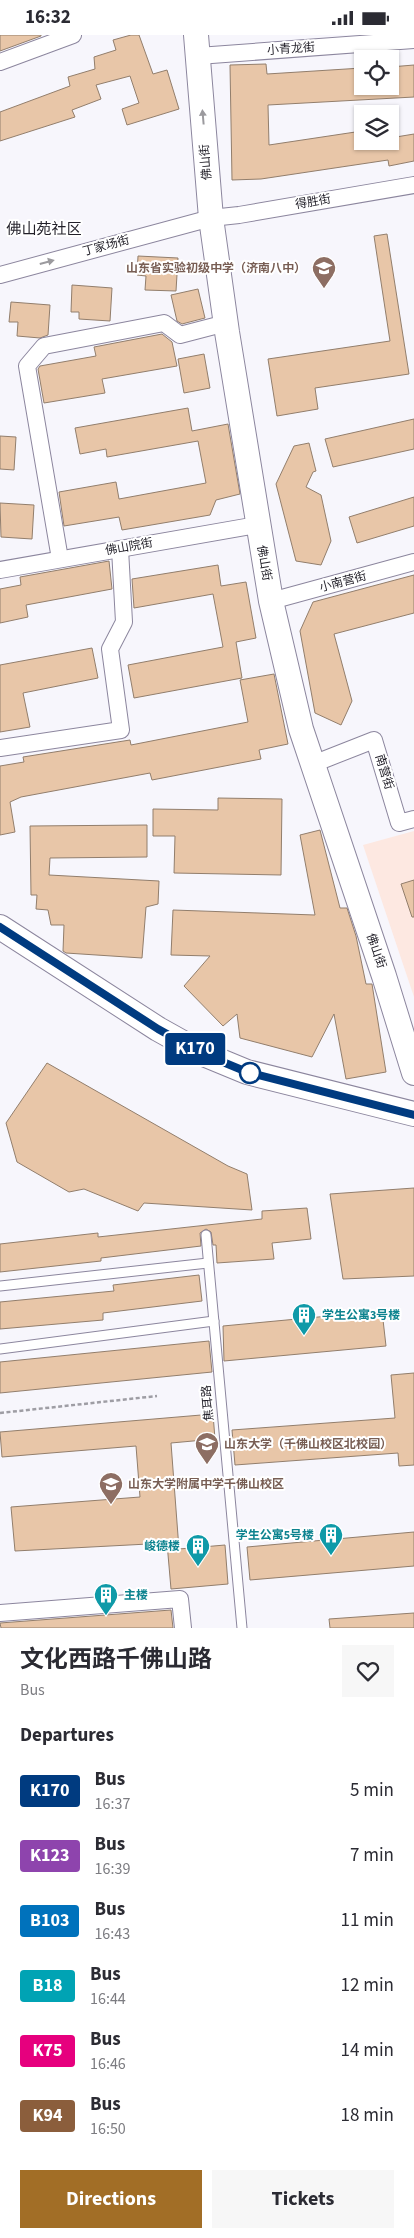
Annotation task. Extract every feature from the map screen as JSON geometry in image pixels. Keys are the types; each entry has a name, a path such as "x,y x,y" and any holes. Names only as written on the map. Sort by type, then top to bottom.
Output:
{"street":[{"path":"0,62 73,35"},
{"name":"小青龙街","path":"197,45 414,40"},
{"name":"佛山街","path":"197,45 211,218 271,601 301,729 384,976 414,1073"},
{"name":"得胜街","path":"211,218 414,185"},
{"name":"丁家场街","path":"0,275 211,218"},
{"path":"60,559 27,366 44,346 164,323 180,335 226,323"},
{"name":"佛山院街","path":"0,570 258,525"},
{"path":"0,748 121,730 110,649 124,623 120,549"},
{"name":"小南营街","path":"271,601 414,562"},
{"name":"南营街","path":"313,764 374,741 399,823 414,819"},
{"path":"0,927 158,1029 201,1053 247,1072 414,1115"},
{"path":"0,1613 180,1599 183,1628"}],"lane":[{"name":"焦耳路","path":"206,1235 242,1628"},
{"path":"0,1286 208,1263"},
{"path":"0,1349 214,1321"}],"path":[{"path":"0,1413 157,1396"}],"shaded area":[{"path":"414,831 414,997 363,845"}],"building":[{"path":"0,35 41,35 41,36 0,51"},
{"path":"131,35 139,35 153,74 167,70 179,109 127,125 122,109 139,103 130,76 96,85 101,99 72,110 75,117 0,141 0,112 70,86 68,77 95,69 94,57 116,50 113,40"},
{"path":"266,64 267,74 354,69 354,95 399,95 399,66 414,65 414,97 268,105 269,145 354,132 354,150 399,150 399,136 414,134 414,161 389,166 388,160 261,179 232,180 230,65"},
{"path":"387,234 409,374 315,388 318,409 277,416 268,359 390,341 374,236"},
{"path":"138,256 178,258 176,291 145,290 146,276 137,275"},
{"path":"72,285 112,288 110,321 79,319 79,312 71,312"},
{"path":"198,289 205,318 182,324 177,321 171,295"},
{"path":"11,302 50,305 48,335 40,338 17,336 18,322 9,322"},
{"path":"162,334 172,342 177,366 102,379 105,393 44,403 38,369 40,366 96,356 94,347"},
{"path":"204,354 210,388 184,393 178,359"},
{"path":"188,408 192,431 228,424 240,494 216,500 210,515 122,530 119,517 64,526 59,492 116,482 119,499 206,483 198,441 107,457 106,449 80,454 75,428"},
{"path":"414,419 414,449 333,467 325,439"},
{"path":"0,436 16,437 14,470 0,469"},
{"path":"309,443 316,471 313,472 306,487 321,495 331,541 321,565 296,561 276,484 294,446"},
{"path":"414,497 414,526 357,543 349,517"},
{"path":"0,503 34,505 32,539 1,537"},
{"path":"109,561 112,589 26,605 28,617 0,623 0,589 21,585 20,577"},
{"path":"218,565 221,586 246,582 256,638 236,642 242,678 134,698 128,665 223,647 213,594 134,608 132,579"},
{"path":"414,575 414,613 334,634 352,701 341,725 315,713 300,631 313,602"},
{"path":"92,648 98,678 23,693 30,727 0,732 0,665"},
{"path":"274,674 288,744 259,750 261,759 152,780 150,773 21,797 10,802 15,832 0,835 0,766 24,762 23,757 130,740 131,745 248,722 240,680"},
{"path":"218,798 282,799 281,875 174,873 175,836 153,836 153,809 218,810"},
{"path":"147,825 147,857 50,858 49,875 159,881 158,904 146,907 142,958 66,953 63,951 64,925 51,925 48,910 36,909 37,895 31,895 30,826"},
{"path":"320,830 340,908 347,908 356,936 366,984 372,984 386,1072 346,1079 334,1014 312,1057 240,1038 237,1014 223,1026 184,986 210,956 171,955 173,910 315,915 300,835"},
{"path":"414,880 414,917 412,917 401,884"},
{"path":"47,1063 228,1166 247,1174 252,1210 144,1203 138,1211 84,1189 69,1192 17,1162 6,1123"},
{"path":"414,1188 414,1276 343,1279 330,1194"},
{"path":"307,1208 311,1239 272,1243 274,1259 217,1263 216,1245 213,1245 211,1232 206,1229 200,1233 201,1246 101,1258 101,1261 0,1272 0,1244 98,1233 98,1237 262,1219 262,1211"},
{"path":"199,1275 202,1301 103,1313 103,1320 0,1329 0,1302 114,1291 113,1285"},
{"name":"学生公寓3号楼","path":"382,1311 386,1346 224,1361 223,1326"},
{"path":"209,1341 212,1372 0,1393 0,1362"},
{"path":"414,1373 414,1465 399,1466 398,1453 235,1465 232,1430 395,1418 391,1375"},
{"path":"213,1414 215,1439 171,1443 179,1549 225,1545 228,1584 171,1589 167,1543 15,1551 11,1507 140,1497 136,1446 2,1457 0,1432"},
{"name":"学生公寓5号楼","path":"414,1532 414,1566 250,1580 247,1547"},
{"name":"主楼","path":"171,1610 173,1628 1,1628 0,1623"},
{"path":"414,1613 414,1628 330,1628 329,1619"}],"bus line":[{"name":"K170","path":"0,927 78,979 158,1029 201,1053 247,1072 414,1115"}],"place":[{"name":"山东省实验初级中学（济南八中）","path":"324,289"},
{"name":"学生公寓3号楼","path":"304,1336"},
{"name":"山东大学（千佛山校区北校园）","path":"207,1465"},
{"name":"山东大学附属中学千佛山校区","path":"111,1505"},
{"name":"学生公寓5号楼","path":"331,1556"},
{"name":"峻德楼","path":"198,1567"},
{"name":"主楼","path":"106,1616"}],"district":[{"name":"佛山苑社区","path":"44,229"}]}
